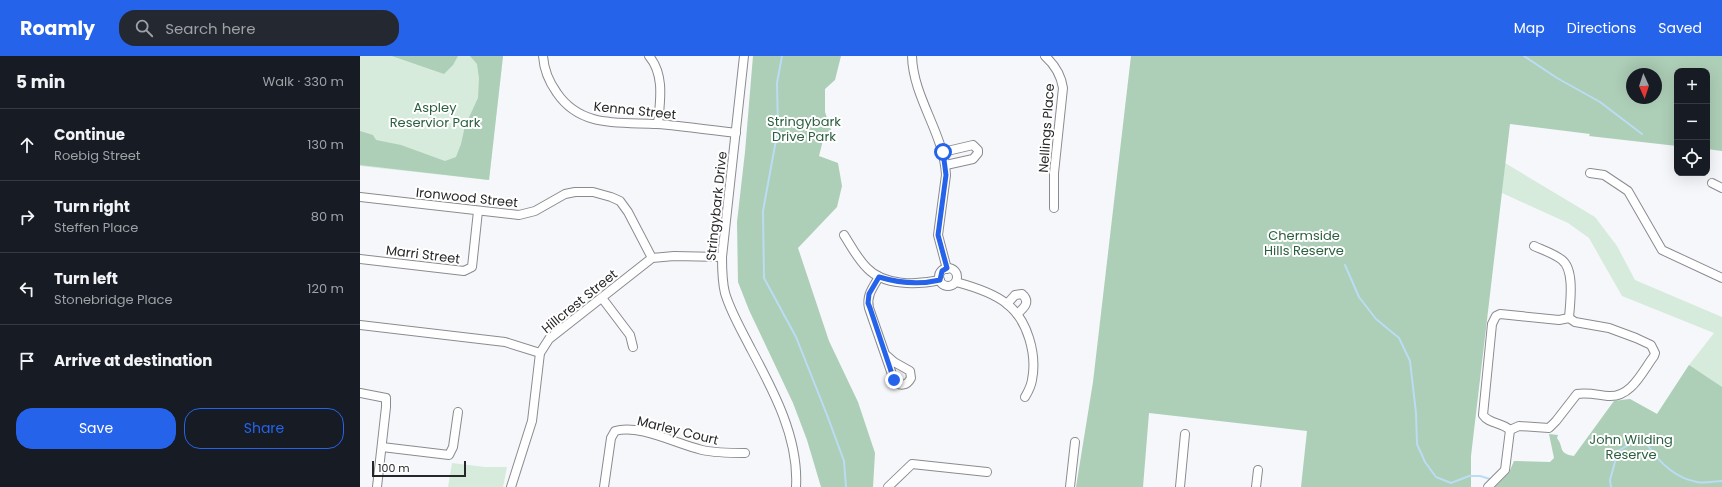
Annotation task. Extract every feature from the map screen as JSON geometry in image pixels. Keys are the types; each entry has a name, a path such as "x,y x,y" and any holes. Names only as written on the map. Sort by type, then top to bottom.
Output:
{"street":[{"name":"Kenna Street","path":"543,56 545,70 553,88 576,113 598,120 658,124 736,133"},
{"path":"649,56 658,69 660,75 658,124"},
{"name":"Stringybark Drive","path":"744,56 722,257 722,278 731,309 771,386 786,426 793,448 796,487"},
{"path":"912,56 912,69 916,84 943,152 946,166 938,235 947,268"},
{"name":"Nellings Place","path":"1046,56 1062,78 1064,88 1054,173 1054,208"},
{"path":"943,152 973,145 978,150 976,157 973,159 946,166"},
{"path":"1590,173 1604,175 1628,191 1662,250 1722,278"},
{"path":"1712,183 1722,188"},
{"name":"Ironwood Street","path":"360,197 519,215 535,211 565,194 585,191 601,194 612,197 625,207 652,258"},
{"name":"Marri Street","path":"360,259 464,272 468,271 472,267 478,211"},
{"path":"844,234 863,264 879,277 913,283 940,280"},
{"path":"1534,246 1563,260 1568,270 1571,282 1569,318"},
{"path":"652,258 674,256 722,257"},
{"name":"Hillcrest Street","path":"511,487 529,435 540,353 549,339 652,258"},
{"path":"940,280 942,271 947,268 956,272 956,282"},
{"path":"879,277 869,294 868,303 886,355"},
{"path":"940,280 943,284 949,286 956,282 969,286 1007,304 1017,314 1026,331 1032,359 1032,380 1025,397"},
{"path":"1007,304 1015,295 1022,294 1025,296 1026,304 1017,314"},
{"path":"602,298 630,335 633,347"},
{"path":"1505,314 1559,320 1569,318 1575,322 1609,328 1645,342 1651,345 1654,350 1654,356 1634,384 1624,394 1614,396 1577,394 1549,428 1519,426 1510,430 1504,424 1486,419 1483,416 1494,320 1496,316 1505,314"},
{"path":"360,325 505,342 540,353"},
{"path":"360,393 386,398 377,487"},
{"path":"382,447 449,455 453,447 458,412"},
{"name":"Marley Court","path":"604,487 611,438 615,431 627,429 650,434 702,450 721,453 745,453"},
{"path":"1488,487 1505,470 1510,430"},
{"path":"1180,487 1185,434"},
{"path":"1070,487 1075,442"},
{"path":"888,487 912,464 987,472"},
{"path":"1256,487 1258,470"}],"green space":[{"name":"Aspley Reservior Park","path":"360,56 503,56 489,180 360,166"},
{"path":"392,56 458,56 453,65 444,74"},
{"path":"470,56 503,56 489,180 360,165 360,131 373,135 376,140 401,145 445,161 456,157 465,126 478,98 479,78 477,64"},
{"name":"Stringybark Drive Park","path":"753,56 841,56 835,80 825,89 825,112 831,130 823,140 819,156 838,163 842,186 837,207 798,248 829,341 858,402 875,453 873,487 821,487 807,440 793,403 749,310 738,282 737,222 745,152"},
{"name":"Chermside Hills Reserve","path":"1131,56 1722,56 1722,151 1710,149 1710,68 1674,68 1674,146 1589,136 1590,134 1510,124 1471,456 1471,487 1301,487 1307,431 1149,413 1143,487 1076,487 1093,382"},
{"name":"John Wilding Reserve","path":"1505,163 1595,217 1617,246 1635,280 1722,317 1722,487 1495,487 1509,473 1514,461 1565,468 1614,401 1630,399 1657,414 1689,365 1714,333 1622,296 1589,238 1568,223 1502,193"},
{"name":"John Wilding Reserve","path":"1689,365 1722,387 1722,487 1495,487 1509,473 1514,461 1550,462 1554,458 1549,434 1558,435 1557,438 1563,452 1574,456 1614,401 1630,399 1657,414"},
{"path":"452,463 485,467 507,467 503,487 448,487"}],"waterway":[{"path":"782,56 777,83 778,129 763,211 764,278 796,337 827,415 844,461 846,487"},
{"path":"1524,56 1557,78 1600,102 1642,134"},
{"path":"1345,265 1359,297 1376,319 1399,338 1410,361 1416,413 1417,444 1425,462 1436,477 1451,483 1469,476 1480,476 1490,479"},
{"path":"1611,487 1610,480 1618,451 1632,443 1646,443 1667,468 1681,477 1700,483 1722,481"}],"route":[{"path":"894,380 868,303 868,298 879,277 913,283 931,282 940,280 940,274 947,268 938,235 946,175 943,152"}]}
